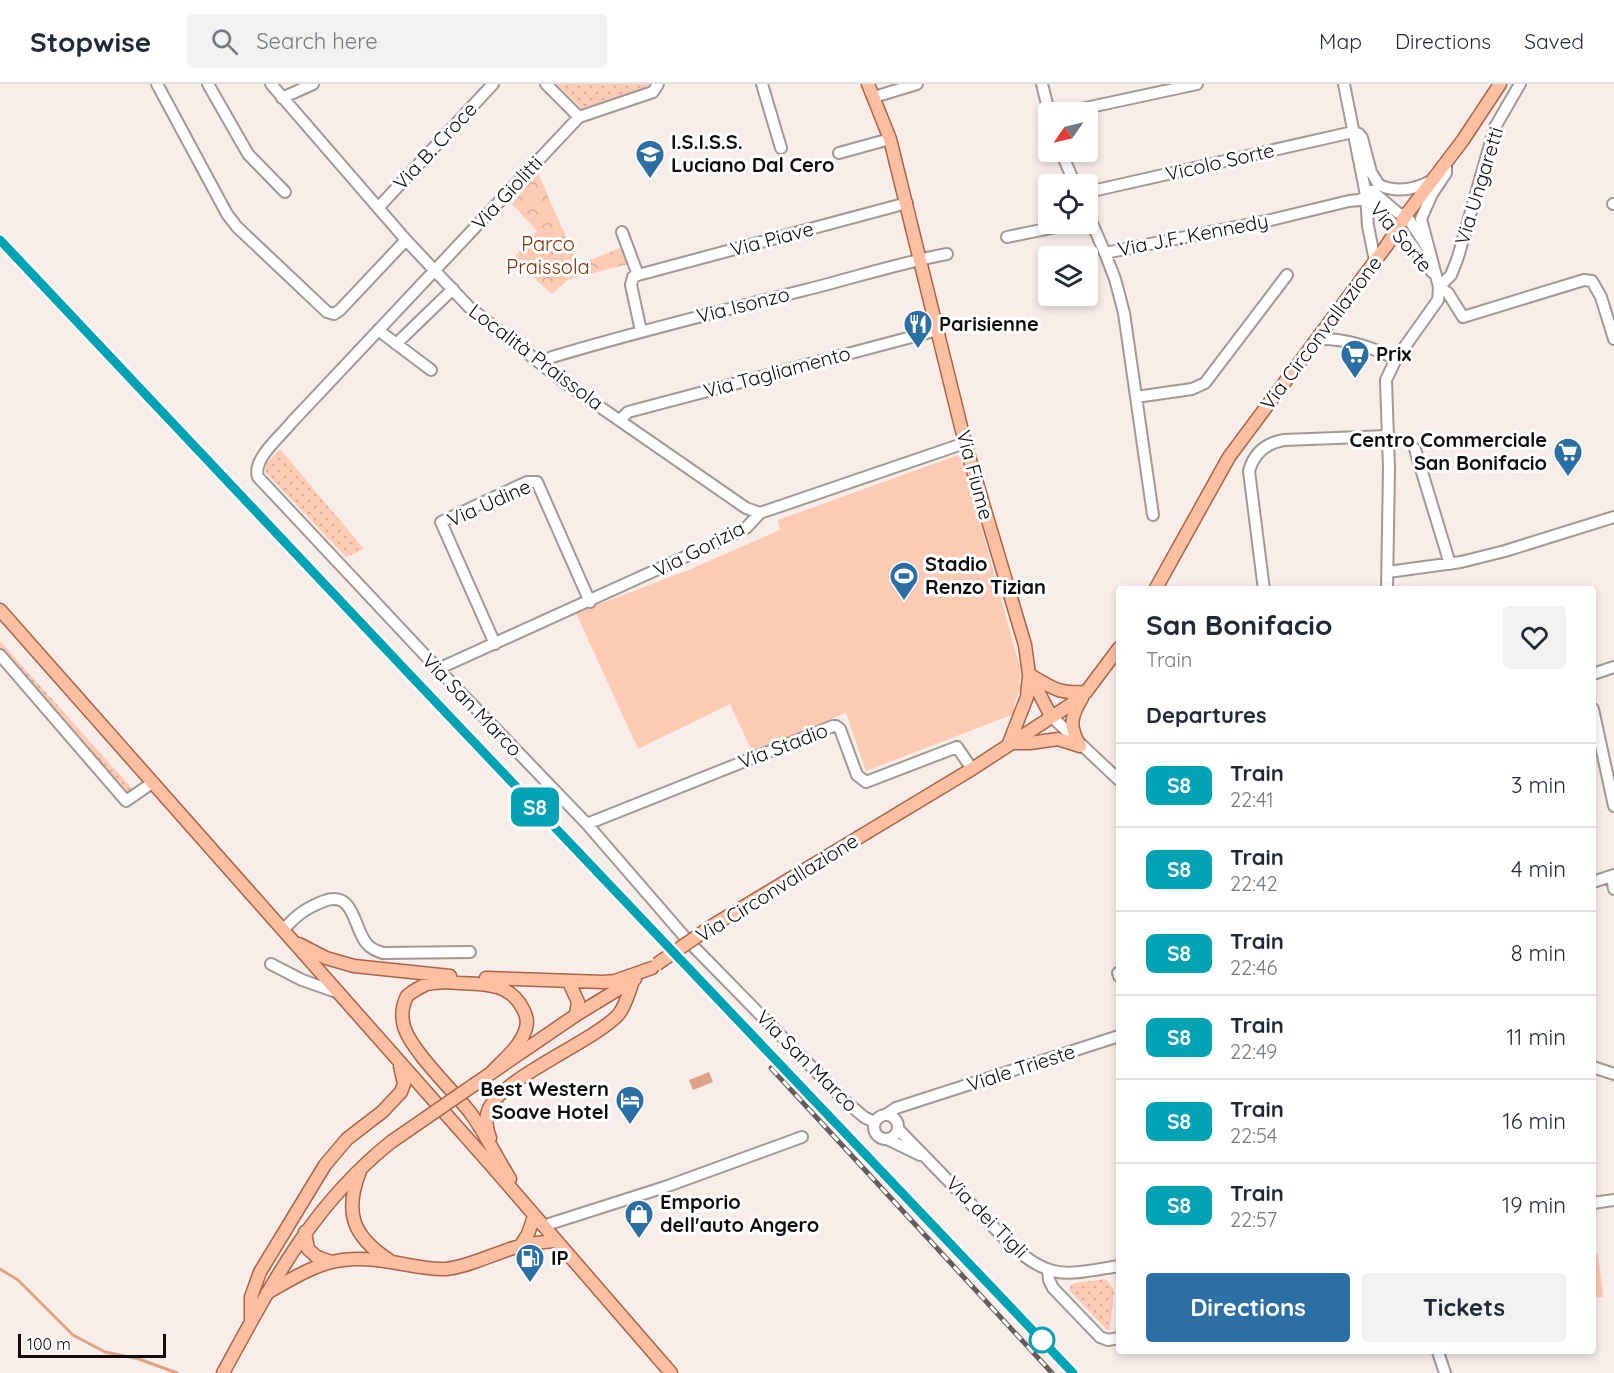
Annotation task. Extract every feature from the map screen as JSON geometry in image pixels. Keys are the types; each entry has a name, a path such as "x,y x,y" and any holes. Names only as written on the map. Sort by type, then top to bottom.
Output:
{"main road":[{"name":"Via Fiume","path":"868,84 890,139 965,443 1025,645 1029,674 1051,717"},
{"name":"Via Circonvallazione","path":"1157,586 1230,457 1375,261 1406,215 1446,164 1500,84"},
{"path":"0,610 671,1373"},
{"name":"Via Circonvallazione","path":"223,1373 278,1274 326,1203 362,1166 391,1142 576,1015 633,981 712,926 972,769 1051,717 1086,692 1116,652"},
{"path":"1080,746 1058,739 1009,743 1027,697 1029,674 1054,689 1067,693 1086,692"},
{"path":"1080,746 1072,732 1073,713 1086,692"},
{"path":"292,941 326,958 354,966 441,975 569,982 615,981 654,966"},
{"path":"495,1154 487,1123 493,1101 509,1087 602,1028 619,1014 633,981"},
{"path":"490,1074 520,1042 527,1024 525,1012 511,993 490,984 447,982 429,984 407,996 402,1011 407,1034 473,1116 521,1201"},
{"path":"569,982 578,1002 576,1015"},
{"path":"251,1322 251,1297 260,1272 325,1165 347,1139 382,1112 401,1092 404,1084 403,1072 397,1060"},
{"path":"362,1166 351,1200 355,1226 376,1251 393,1262"},
{"path":"521,1245 528,1234 534,1216"},
{"path":"305,1232 308,1249 317,1257 329,1261"},
{"path":"267,1293 303,1272 329,1261 353,1258 444,1269 466,1266 521,1245 556,1241"}],"street":[{"path":"157,84 227,214 237,227 327,312 333,314 340,310 406,240"},
{"path":"208,84 248,154 285,192"},
{"name":"Località Praissola","path":"271,84 406,240 469,307 564,382 746,508 760,513"},
{"path":"282,98 313,84"},
{"name":"Via B. Croce","path":"378,208 493,84"},
{"path":"546,84 579,117 653,92 658,84"},
{"path":"762,84 781,148"},
{"path":"874,97 917,84"},
{"path":"1042,84 1046,102"},
{"path":"1098,105 1197,84"},
{"name":"Via Sorte","path":"1344,84 1366,195 1368,226 1375,261"},
{"name":"Via Ungaretti","path":"1438,283 1451,276 1495,127 1520,84"},
{"name":"Via Giolitti","path":"258,477 256,470 260,459 579,117"},
{"name":"Via Sorte","path":"1353,132 1362,138 1371,172 1379,185 1394,190 1407,190 1432,181"},
{"name":"Vicolo Sorte","path":"1098,190 1353,132"},
{"path":"839,153 890,139"},
{"name":"Via Sorte","path":"1387,586 1389,468 1386,380 1396,359 1438,300 1438,283 1420,219 1431,194 1446,173 1446,164"},
{"name":"Via Sorte","path":"1366,195 1372,191 1377,193 1398,213 1406,215 1428,249"},
{"name":"Via Sorte","path":"1366,195 1398,229 1438,283"},
{"name":"Via J.F. Kennedy","path":"1153,515 1124,313 1105,252 1271,220 1360,200 1366,195"},
{"name":"Via Piave","path":"638,274 907,203"},
{"path":"1007,237 1038,231"},
{"path":"622,232 638,274 633,277 631,285 641,331"},
{"path":"1096,234 1105,252"},
{"name":"Via Isonzo","path":"542,365 552,357 641,331 947,254"},
{"path":"1136,397 1192,389 1205,383 1287,275"},
{"path":"1438,283 1448,293 1463,317 1584,280 1592,281 1601,297 1614,339"},
{"path":"396,344 453,289"},
{"path":"378,330 431,370"},
{"name":"Via Tagliamento","path":"620,420 628,412 938,330"},
{"path":"1318,339 1344,341 1368,347 1396,359"},
{"path":"1263,586 1249,471 1256,456 1271,444 1284,440 1387,436"},
{"name":"Via Gorizia","path":"438,669 590,602 722,540 746,528 760,513 965,443"},
{"path":"1415,449 1450,564"},
{"name":"Via San Marco","path":"258,477 587,824 683,935"},
{"name":"Via Udine","path":"495,644 441,522 526,482 537,482 590,602"},
{"path":"1388,572 1450,564 1504,551 1614,517"},
{"path":"0,655 126,801 152,783"},
{"path":"1596,673 1614,667"},
{"name":"Via Fiume","path":"1051,717 1116,777"},
{"path":"1596,718 1609,758 1614,806"},
{"name":"Via Stadio","path":"587,824 833,726 840,729 857,775 866,782 957,747 972,769"},
{"path":"1596,881 1613,876 1614,889"},
{"path":"283,930 307,908 332,898 347,905 367,944 376,951 383,953 470,952"},
{"name":"Via San Marco","path":"692,945 843,1099 864,1117 874,1122"},
{"path":"271,964 302,980 339,993"},
{"name":"Viale Trieste","path":"887,1114 897,1108 1116,1037"},
{"path":"1596,1068 1614,1074"},
{"name":"Viale Trieste","path":"898,1127 907,1113 922,1100"},
{"path":"874,1122 881,1115 887,1114"},
{"name":"Via dei Tigli","path":"887,1114 895,1118 898,1127 1026,1259 1048,1271"},
{"name":"Via dei Tigli","path":"874,1122 875,1132 880,1137 928,1159"},
{"path":"887,1139 894,1136 898,1127"},
{"path":"543,1226 665,1187 802,1137"},
{"path":"1596,1203 1614,1200"},
{"path":"1116,1266 1078,1272 1048,1271 1053,1288 1100,1337 1108,1340 1116,1339"},
{"path":"1439,1354 1445,1373"}],"green space":[{"path":"557,84 649,85 647,89 581,108"},
{"name":"Parco Praissola","path":"538,173 578,265 622,247 629,264 569,279 552,294 513,259 537,231 512,204"},
{"path":"280,449 364,549 346,557 266,473 265,465"},
{"path":"961,454 1021,671 1019,682 1022,687 1018,693 1014,714 866,771 846,713 752,751 730,704 638,749 576,613 691,569 780,530 778,520"},
{"path":"0,641 137,794 126,801 0,655"},
{"path":"1596,1254 1598,1254 1603,1297 1596,1298"},
{"path":"1106,1279 1114,1290 1110,1329 1107,1330 1069,1290 1075,1283"}],"shaded area":[{"path":"709,1072 713,1082 693,1090 689,1080"}],"waterway":[{"path":"0,1269 18,1280 73,1335 105,1352 139,1359 177,1373"}],"railway":[{"path":"0,240 1073,1373"},
{"path":"771,1068 1052,1373"}],"train":[{"name":"S8","path":"0,240 1073,1373"}],"place":[{"name":"I.S.I.S.S. Luciano Dal Cero","path":"650,180"},
{"name":"Parisienne","path":"918,350"},
{"name":"Prix","path":"1355,380"},
{"name":"Centro Commerciale San Bonifacio","path":"1568,478"},
{"name":"Stadio Renzo Tizian","path":"904,602"},
{"name":"Best Western Soave Hotel","path":"630,1126"},
{"name":"Emporio dell'auto Angero","path":"639,1240"},
{"name":"IP","path":"530,1284"}]}
